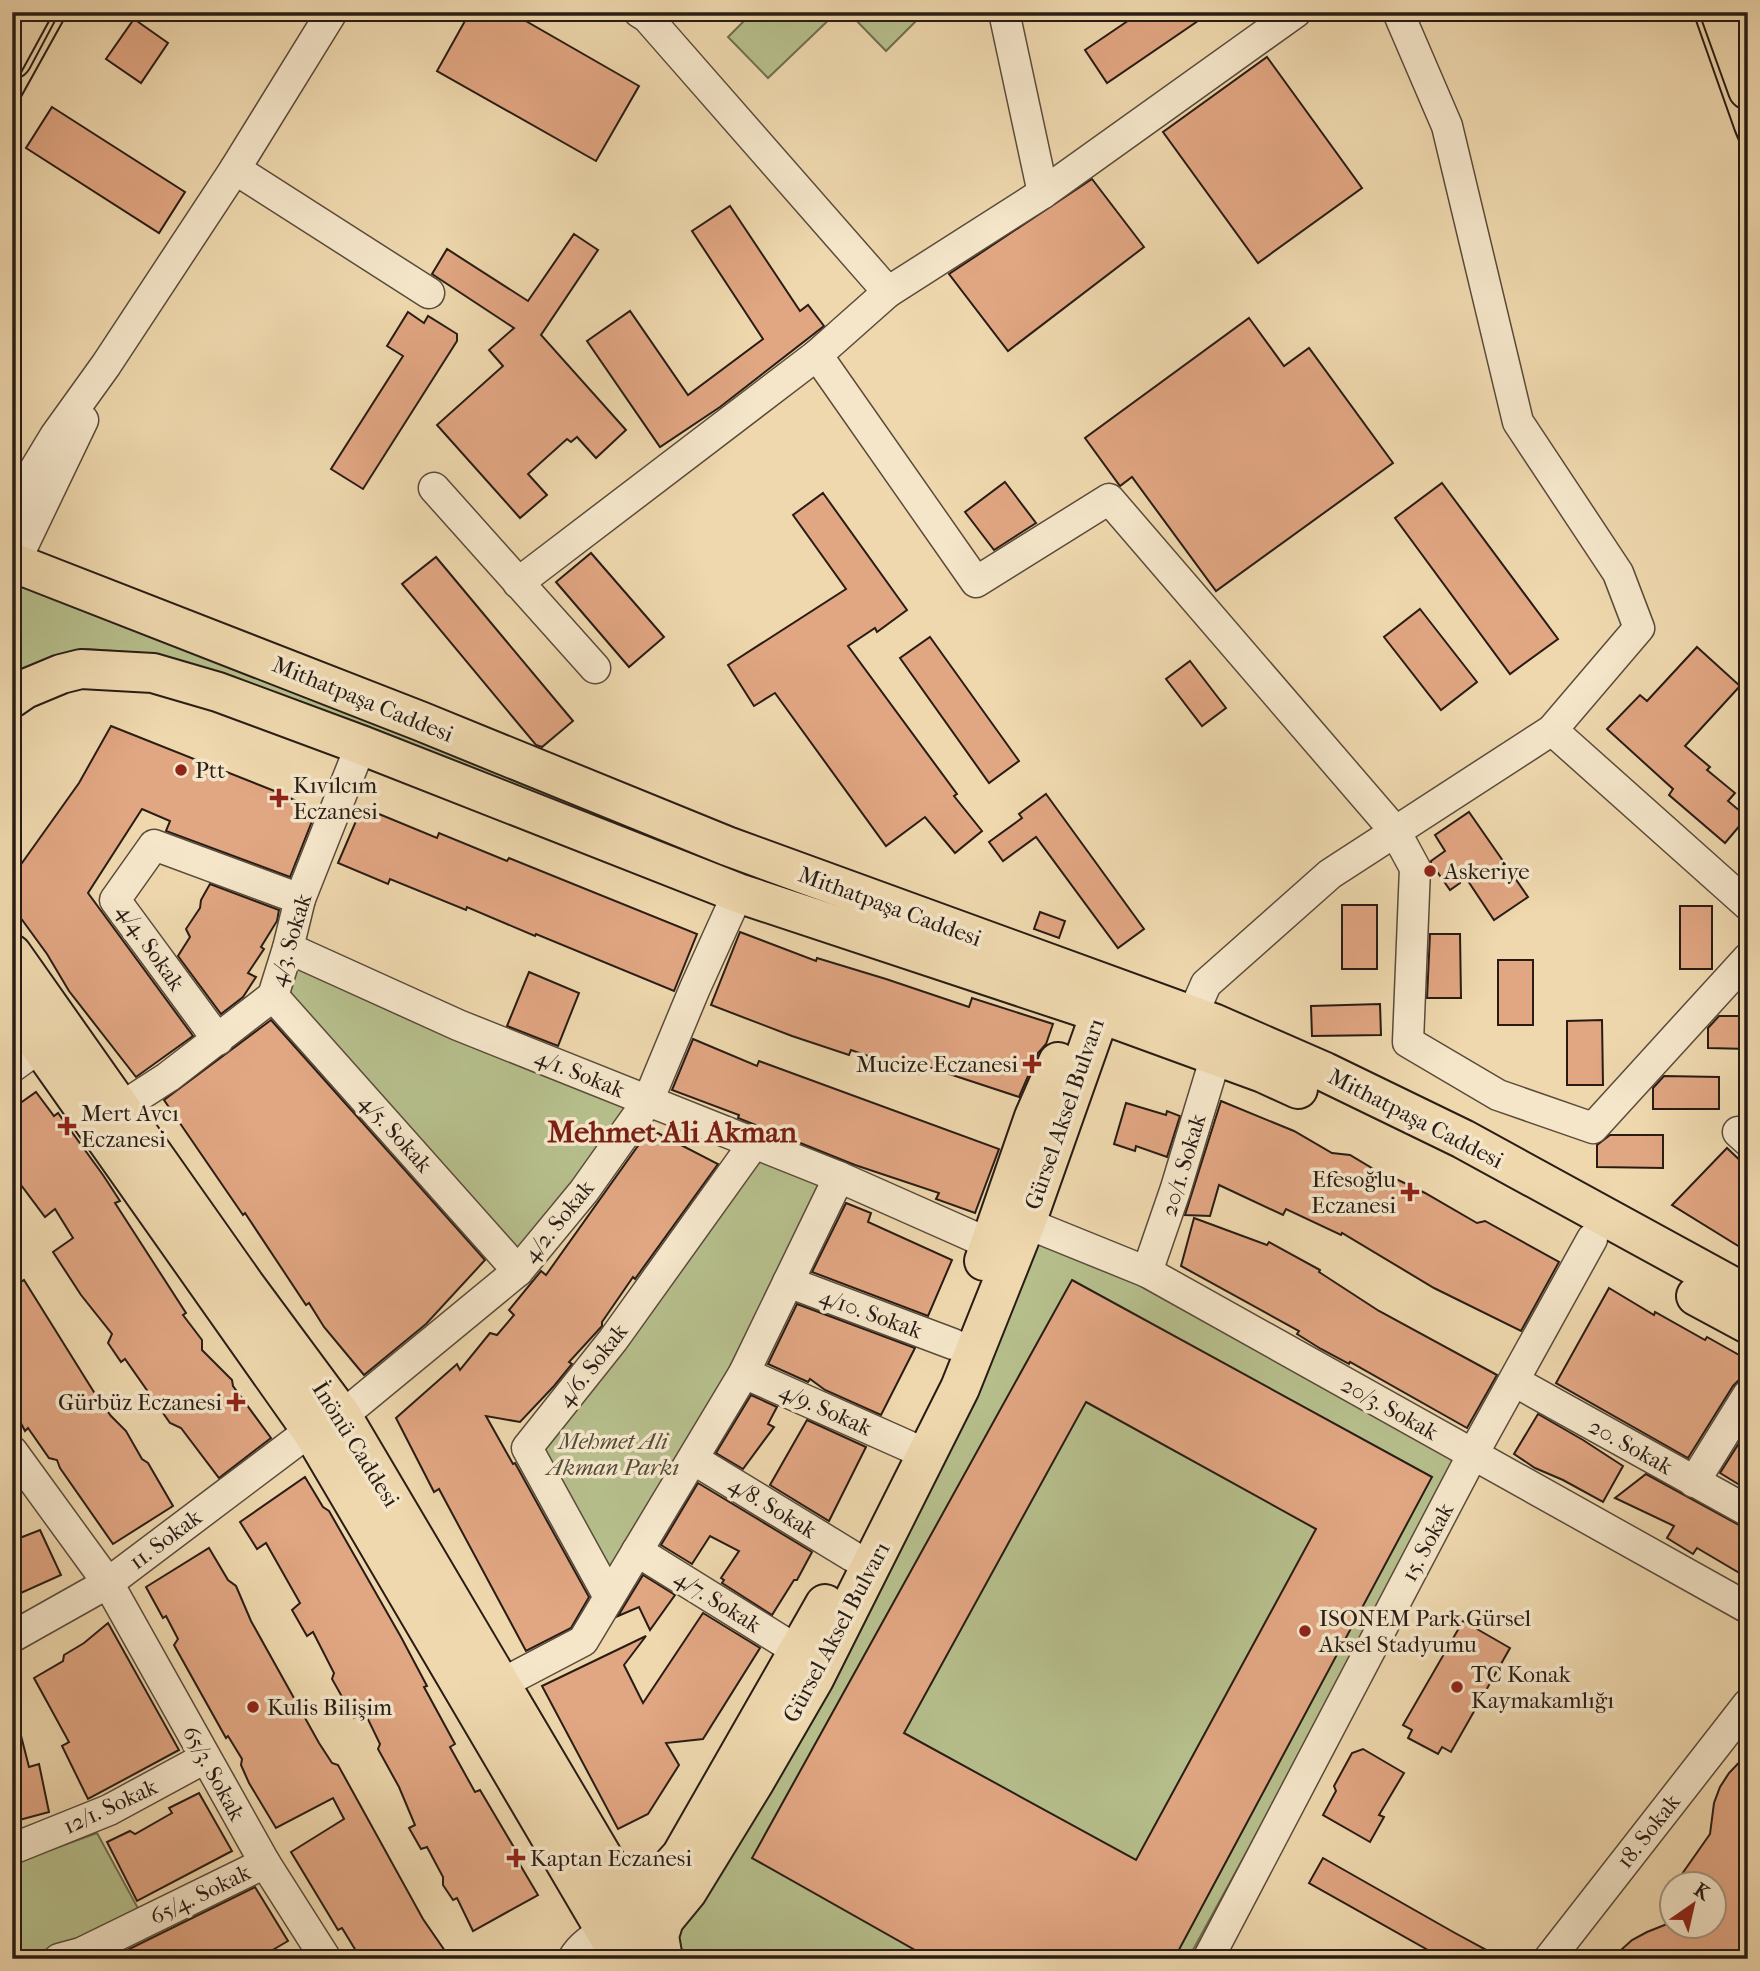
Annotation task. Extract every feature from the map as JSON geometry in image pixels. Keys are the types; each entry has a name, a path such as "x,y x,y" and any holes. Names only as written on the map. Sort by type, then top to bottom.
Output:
{"main road":[{"path":"12,59 37,12"},
{"path":"1720,12 1748,90"},
{"name":"Mithatpaşa Caddesi","path":"13,562 420,721 727,846 1095,1002"},
{"name":"Mithatpaşa Caddesi","path":"12,698 25,689 81,669 153,673 218,692 361,745 738,893 1325,1072 1463,1139 1748,1295"},
{"name":"İnönü Caddesi","path":"12,954 120,1108 501,1684 611,1870 625,1882 642,1887 633,1932"},
{"name":"Gürsel Aksel Bulvarı","path":"633,1932 687,1892 755,1781 814,1679 960,1388 1026,1223 1095,1002"},
{"name":"Gürsel Aksel Bulvarı","path":"633,1932 681,1856 852,1556 908,1446 953,1344 1034,1116 1095,1002"},
{"name":"İnönü Caddesi","path":"12,1006 26,1056 326,1423 633,1932"},
{"name":"Mithatpaşa Caddesi","path":"1179,1027 1216,1056 1263,1073 1353,1113 1748,1324"},
{"path":"990,1244 1026,1223"}],"street":[{"path":"12,507 55,436 106,365 234,169 332,12"},
{"path":"639,12 647,17 888,292"},
{"path":"1004,12 1043,193"},
{"path":"518,583 817,355 888,292 1043,193 1296,12"},
{"path":"1179,1027 1206,984 1330,874 1552,730 1639,628 1618,573 1518,422 1447,126 1398,12"},
{"path":"234,169 429,293"},
{"path":"817,355 976,582 1109,499 1395,831 1415,867 1408,1042 1498,1095 1593,1128 1748,958"},
{"path":"13,562 68,454 106,365"},
{"path":"434,488 595,668"},
{"path":"1552,730 1748,905"},
{"name":"4/3. Sokak","path":"120,1108 168,1077 273,996 300,899 361,745"},
{"name":"4/4. Sokak","path":"218,1040 115,900 154,845 300,899"},
{"name":"4/2. Sokak","path":"326,1423 518,1271 584,1191 648,1101 738,893"},
{"name":"4/1. Sokak","path":"288,948 458,1025 755,1142 990,1244"},
{"name":"4/5. Sokak","path":"273,996 518,1271"},
{"name":"20/1. Sokak","path":"1147,1272 1216,1056"},
{"name":"4/6. Sokak","path":"609,1597 527,1448 613,1340 755,1142"},
{"path":"501,1684 583,1641 744,1373 839,1177"},
{"name":"20/3. Sokak","path":"1026,1223 1147,1272 1748,1608"},
{"name":"15. Sokak","path":"1209,1959 1473,1454 1592,1239"},
{"name":"4/10. Sokak","path":"788,1282 953,1344"},
{"name":"4/9. Sokak","path":"744,1373 908,1446"},
{"name":"20. Sokak","path":"1514,1381 1748,1511"},
{"path":"1694,1482 1748,1395"},
{"name":"11. Sokak","path":"12,1637 108,1583 326,1423"},
{"name":"65/3. Sokak","path":"12,1451 108,1583 265,1863 326,1959"},
{"name":"4/8. Sokak","path":"693,1459 852,1556"},
{"name":"4/7. Sokak","path":"637,1552 798,1651"},
{"name":"18. Sokak","path":"1549,1959 1748,1704"},
{"name":"12/1. Sokak","path":"12,1849 110,1810 205,1758"},
{"name":"65/4. Sokak","path":"74,1957 265,1863"},
{"path":"573,1959 586,1943 633,1932"}],"green space":[{"path":"753,12 837,12 768,78 728,37"},
{"path":"848,12 925,12 886,51"},
{"path":"12,581 1071,997 261,688 154,654 87,649 12,672 16,631 12,615"},
{"path":"288,948 648,1101 518,1271 273,996"},
{"name":"Mehmet Ali Akman Parkı","path":"755,1142 839,1177 609,1597 527,1448"},
{"path":"1045,1228 1460,1462 1188,1959 691,1959 661,1926"},
{"path":"97,1833 140,1912 85,1940 12,1958 12,1864"}],"building":[{"path":"470,12 510,12 639,86 596,161 437,71"},
{"path":"1141,12 1211,12 1107,83 1085,50"},
{"path":"134,19 168,43 141,83 106,59"},
{"path":"1267,57 1362,188 1258,263 1163,132"},
{"path":"52,107 185,192 159,233 26,148"},
{"path":"1092,179 1144,247 1008,351 949,274"},
{"path":"730,206 800,311 808,305 824,326 720,407 660,447 587,341 630,311 688,395 763,339 692,231"},
{"path":"574,234 598,250 541,335 626,430 596,458 577,437 571,442 567,439 528,474 547,495 520,518 437,425 503,366 489,350 514,328 432,274 447,249 528,301"},
{"path":"408,312 424,323 428,316 457,334 457,341 363,489 331,469 403,356 387,346"},
{"path":"1249,318 1284,366 1309,348 1393,463 1216,591 1132,477 1120,486 1085,438"},
{"path":"1005,482 1036,523 994,550 965,512"},
{"path":"1442,483 1558,639 1510,674 1395,518"},
{"path":"823,493 907,610 877,632 875,628 848,646 957,794 954,796 982,831 955,853 925,817 886,846 775,693 754,706 728,665 846,589 793,515"},
{"path":"591,553 664,637 629,667 556,582"},
{"path":"436,557 573,721 542,747 536,745 402,584"},
{"path":"1420,609 1477,682 1441,710 1384,637"},
{"path":"930,637 1019,761 989,783 900,658"},
{"path":"1697,647 1740,686 1685,746 1710,767 1707,770 1735,793 1728,801 1747,817 1725,843 1669,795 1673,789 1607,729 1640,695 1647,701"},
{"path":"1190,661 1226,708 1202,726 1166,679"},
{"path":"111,726 282,794 316,811 290,877 166,831 170,821 142,809 88,893 193,1036 136,1077 69,991 47,954 12,906 12,877 79,783"},
{"path":"1046,794 1144,929 1118,948 1036,837 1003,861 989,842 1022,818 1019,814"},
{"path":"362,807 437,838 439,833 507,861 509,858 697,934 674,991 467,907 466,910 390,879 388,884 338,863"},
{"path":"1469,812 1528,897 1494,920 1460,869 1460,883 1450,890 1431,863 1445,851 1435,835"},
{"path":"210,884 279,910 277,921 261,947 264,949 248,973 256,977 243,997 221,1014 178,956 190,937 186,929 200,908 201,900"},
{"path":"1342,905 1377,905 1377,969 1342,969"},
{"path":"1680,906 1712,906 1712,969 1680,969"},
{"path":"1040,912 1065,921 1059,938 1034,929"},
{"path":"740,932 816,961 817,958 969,1007 972,998 1053,1024 1019,1097 922,1065 919,1074 851,1050 849,1055 711,1005"},
{"path":"1430,934 1460,934 1461,998 1427,998"},
{"path":"1498,960 1533,960 1533,1025 1498,1025"},
{"path":"529,972 579,993 558,1046 507,1026"},
{"path":"1380,1004 1381,1035 1312,1036 1311,1006"},
{"path":"1719,1016 1748,1016 1748,1049 1708,1048 1708,1028"},
{"path":"271,1020 485,1260 426,1324 364,1375 324,1327 309,1303 306,1305 245,1213 243,1215 164,1100"},
{"path":"1602,1020 1603,1085 1567,1085 1567,1021"},
{"path":"693,1039 757,1066 759,1061 999,1149 975,1213 936,1199 939,1193 855,1165 738,1118 739,1115 672,1090"},
{"path":"1664,1076 1719,1077 1719,1109 1653,1109 1653,1088"},
{"path":"36,1092 54,1116 58,1113 103,1175 120,1201 115,1203 186,1313 183,1315 202,1340 202,1350 232,1380 233,1386 271,1438 219,1478 181,1428 170,1423 125,1359 121,1362 108,1343 112,1334 81,1295 53,1252 73,1238 55,1209 45,1217 12,1173 12,1109"},
{"path":"1221,1101 1294,1131 1332,1153 1350,1155 1477,1223 1485,1221 1559,1262 1521,1331 1434,1288 1342,1233 1341,1235 1286,1209 1283,1215 1219,1185 1210,1216 1185,1215"},
{"path":"1126,1103 1166,1115 1167,1111 1180,1116 1167,1157 1136,1146 1135,1151 1114,1144"},
{"path":"650,1129 718,1164 635,1279 633,1277 602,1322 602,1326 569,1362 572,1364 554,1386 520,1422 486,1416 589,1597 571,1628 526,1651 439,1489 434,1492 396,1418 457,1364 460,1370 490,1333 497,1335 514,1315 509,1310 541,1271 546,1275"},
{"path":"1610,1135 1663,1135 1663,1168 1597,1167 1597,1145"},
{"path":"1727,1148 1748,1168 1748,1252 1672,1205"},
{"path":"846,1203 871,1213 868,1222 952,1260 928,1316 812,1272"},
{"path":"1194,1218 1267,1245 1269,1242 1320,1270 1319,1272 1379,1311 1497,1375 1467,1428 1350,1362 1349,1364 1321,1349 1297,1334 1299,1331 1181,1266"},
{"path":"24,1280 97,1397 126,1431 173,1506 113,1544 57,1460 49,1458 28,1428 25,1431 12,1406 12,1288"},
{"name":"ISONEM Park Gürsel Aksel Stadyumu","path":"1072,1280 1432,1477 1174,1959 931,1959 752,1858","holes":["1086,1402 1316,1529 1136,1860 904,1733"]},
{"path":"1609,1288 1654,1315 1655,1312 1748,1360 1748,1378 1739,1380 1733,1386 1688,1458 1556,1383"},
{"path":"797,1304 915,1348 881,1415 825,1390 810,1379 808,1382 768,1364"},
{"path":"751,1395 777,1407 768,1424 774,1427 743,1469 716,1453"},
{"path":"1538,1414 1623,1466 1603,1502 1535,1468 1514,1454"},
{"path":"807,1420 866,1447 829,1521 770,1485"},
{"path":"1748,1429 1748,1490 1720,1473"},
{"path":"1646,1474 1748,1530 1748,1578 1697,1548 1693,1554 1667,1538 1674,1526 1615,1498"},
{"path":"305,1477 323,1507 329,1511 401,1637 455,1744 450,1747 475,1792 480,1790 522,1861 519,1863 538,1895 473,1931 457,1898 453,1900 443,1885 443,1877 427,1847 421,1849 409,1828 415,1825 399,1787 378,1749 380,1744 365,1713 354,1718 332,1679 334,1673 313,1632 307,1636 292,1610 300,1603 266,1543 257,1549 240,1522"},
{"path":"698,1483 812,1552 797,1580 794,1580 772,1615 722,1583 724,1580 721,1578 739,1551 710,1536 692,1564 661,1545"},
{"path":"40,1530 61,1575 12,1597 12,1541"},
{"path":"209,1548 228,1580 236,1586 251,1621 319,1743 332,1763 338,1765 423,1919 445,1951 431,1959 361,1959 342,1928 338,1930 291,1852 344,1819 333,1798 276,1828 249,1783 241,1765 242,1759 228,1736 226,1738 174,1645 178,1639 146,1587"},
{"path":"643,1575 675,1595 650,1630 639,1607 618,1616"},
{"path":"703,1613 760,1648 703,1739 666,1743 679,1765 648,1814 618,1829 542,1686 646,1636 624,1665 643,1703"},
{"name":"TC Konak Kaymakamlığı","path":"1463,1621 1510,1648 1451,1752 1442,1747 1438,1754 1408,1738 1412,1730 1403,1725"},
{"path":"108,1623 179,1750 88,1799 62,1746 69,1742 34,1678 63,1661 64,1655"},
{"path":"18,1724 29,1767 39,1764 49,1812 12,1822 12,1725"},
{"path":"1363,1749 1404,1773 1379,1815 1384,1817 1370,1842 1323,1815 1336,1791 1334,1786 1352,1753"},
{"path":"1748,1753 1748,1959 1611,1959 1632,1940 1658,1928 1658,1940 1728,1940 1728,1870 1685,1870 1710,1834 1714,1803 1729,1773"},
{"path":"199,1793 232,1851 137,1901 107,1842 130,1831 135,1834 172,1813 169,1808"},
{"path":"1323,1858 1503,1959 1444,1959 1309,1883"},
{"path":"255,1887 288,1941 257,1959 109,1959"}],"tram line":[{"path":"12,89 54,12"},
{"path":"12,113 68,12"},
{"path":"1693,12 1748,162"}],"place":[{"name":"Ptt","path":"181,770"},
{"name":"Kıvılcım Eczanesi","path":"279,798"},
{"name":"Askeriye","path":"1430,871"},
{"name":"Mucize Eczanesi","path":"1032,1064"},
{"name":"Mert Avcı Eczanesi","path":"67,1126"},
{"name":"Efesoğlu Eczanesi","path":"1410,1192"},
{"name":"Gürbüz Eczanesi","path":"236,1402"},
{"name":"ISONEM Park Gürsel Aksel Stadyumu","path":"1305,1631"},
{"name":"TC Konak Kaymakamlığı","path":"1457,1687"},
{"name":"Kulis Bilişim","path":"253,1707"},
{"name":"Kaptan Eczanesi","path":"516,1858"}],"district":[{"name":"Mehmet Ali Akman","path":"672,1132"}]}
